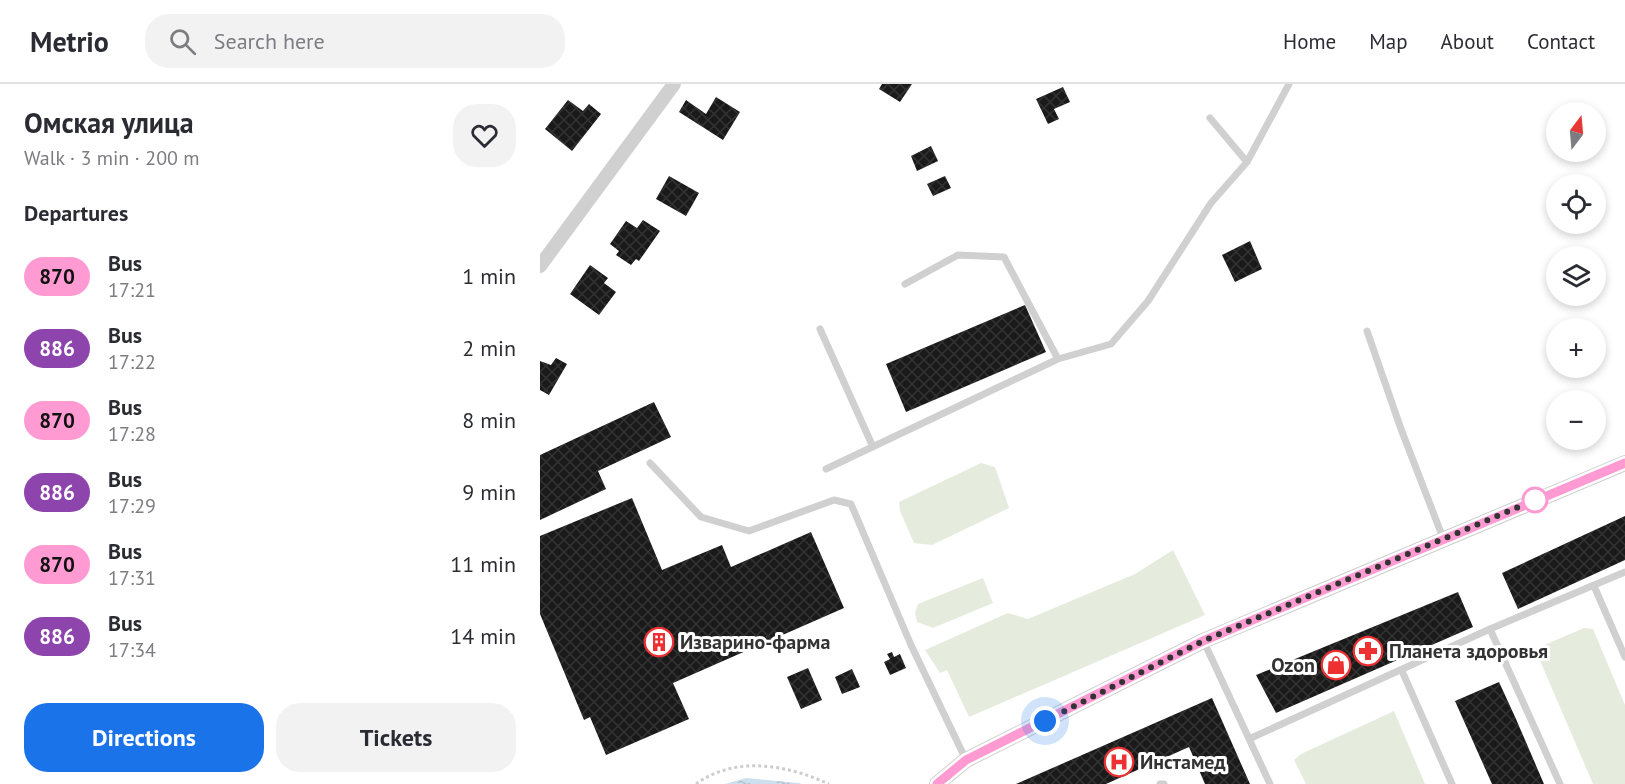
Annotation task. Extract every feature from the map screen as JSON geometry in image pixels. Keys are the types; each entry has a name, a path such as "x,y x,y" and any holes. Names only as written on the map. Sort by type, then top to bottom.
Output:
{"street":[{"path":"540,266 674,84"},
{"path":"937,784 966,760 1203,641 1625,463"}],"lane":[{"path":"826,469 1058,359 1111,344 1148,301 1211,203 1247,162 1289,84"},
{"path":"1210,118 1247,162"},
{"path":"905,284 958,255 1004,257 1058,359"},
{"path":"820,329 873,447"},
{"path":"1367,331 1401,429 1443,538"},
{"path":"650,463 701,517 748,531 834,500 851,504 911,645 966,760"},
{"path":"1249,739 1490,629 1625,572"},
{"path":"1594,586 1625,657"},
{"path":"1490,629 1560,784"},
{"path":"1203,641 1270,784"},
{"path":"1402,671 1452,784"}],"path":[{"path":"696,784 710,774 764,764 799,771 829,784"}],"shaded area":[{"path":"981,463 995,467 1009,508 932,545 914,543 900,511 899,502"},
{"path":"1173,550 1205,615 969,717 947,670 940,673 925,650 1008,613 1028,619 1135,574"},
{"path":"983,578 993,603 933,628 917,622 915,613 918,604"},
{"path":"1584,628 1593,629 1625,705 1625,784 1593,784 1535,649"},
{"path":"1394,711 1425,784 1306,784 1294,760 1301,754"}],"water":[{"path":"746,778 798,783 802,784 725,784"}],"building":[{"path":"882,84 912,84 900,102 879,89"},
{"path":"1063,87 1070,102 1054,109 1059,119 1048,124 1036,99"},
{"path":"716,97 740,112 723,140 679,112 686,100 706,114"},
{"path":"568,100 583,111 589,104 601,114 572,151 545,129"},
{"path":"931,146 938,161 917,171 911,156"},
{"path":"669,176 699,193 686,216 656,199"},
{"path":"945,176 951,188 933,196 927,184"},
{"path":"643,220 660,231 639,261 636,259 631,265 616,255 619,251 610,244 626,221 637,228"},
{"path":"1250,241 1262,269 1235,282 1222,255"},
{"path":"590,265 608,278 604,283 616,292 599,315 570,294"},
{"path":"1025,305 1046,352 906,412 886,364"},
{"path":"556,358 567,364 549,395 540,390 540,361 551,365"},
{"path":"654,402 671,437 598,471 606,489 540,520 540,455"},
{"name":"Изварино-фарма","path":"632,498 662,570 722,545 731,567 811,532 844,608 673,683 689,719 606,755 590,717 584,720 540,614 540,536"},
{"path":"1625,516 1625,560 1518,609 1502,573"},
{"path":"1458,592 1473,627 1276,713 1256,675"},
{"path":"892,652 894,657 900,654 906,668 890,675 884,662 890,659 887,654"},
{"path":"808,668 822,700 801,709 787,677"},
{"path":"852,669 860,687 842,694 835,677"},
{"path":"1499,682 1544,784 1492,784 1455,701"},
{"path":"1212,698 1250,784 1205,784 1189,747 1106,784 1016,784"}],"bus line":[{"name":"870","path":"937,784 951,770 966,760 1203,641 1625,463"}],"place":[{"name":"Изварино-фарма","path":"659,642"},
{"name":"Планета здоровья","path":"1368,651"},
{"name":"Ozon","path":"1336,665"},
{"name":"Инстамед","path":"1119,762"}],"route":[{"path":"1045,721 1203,641 1535,500"}]}
